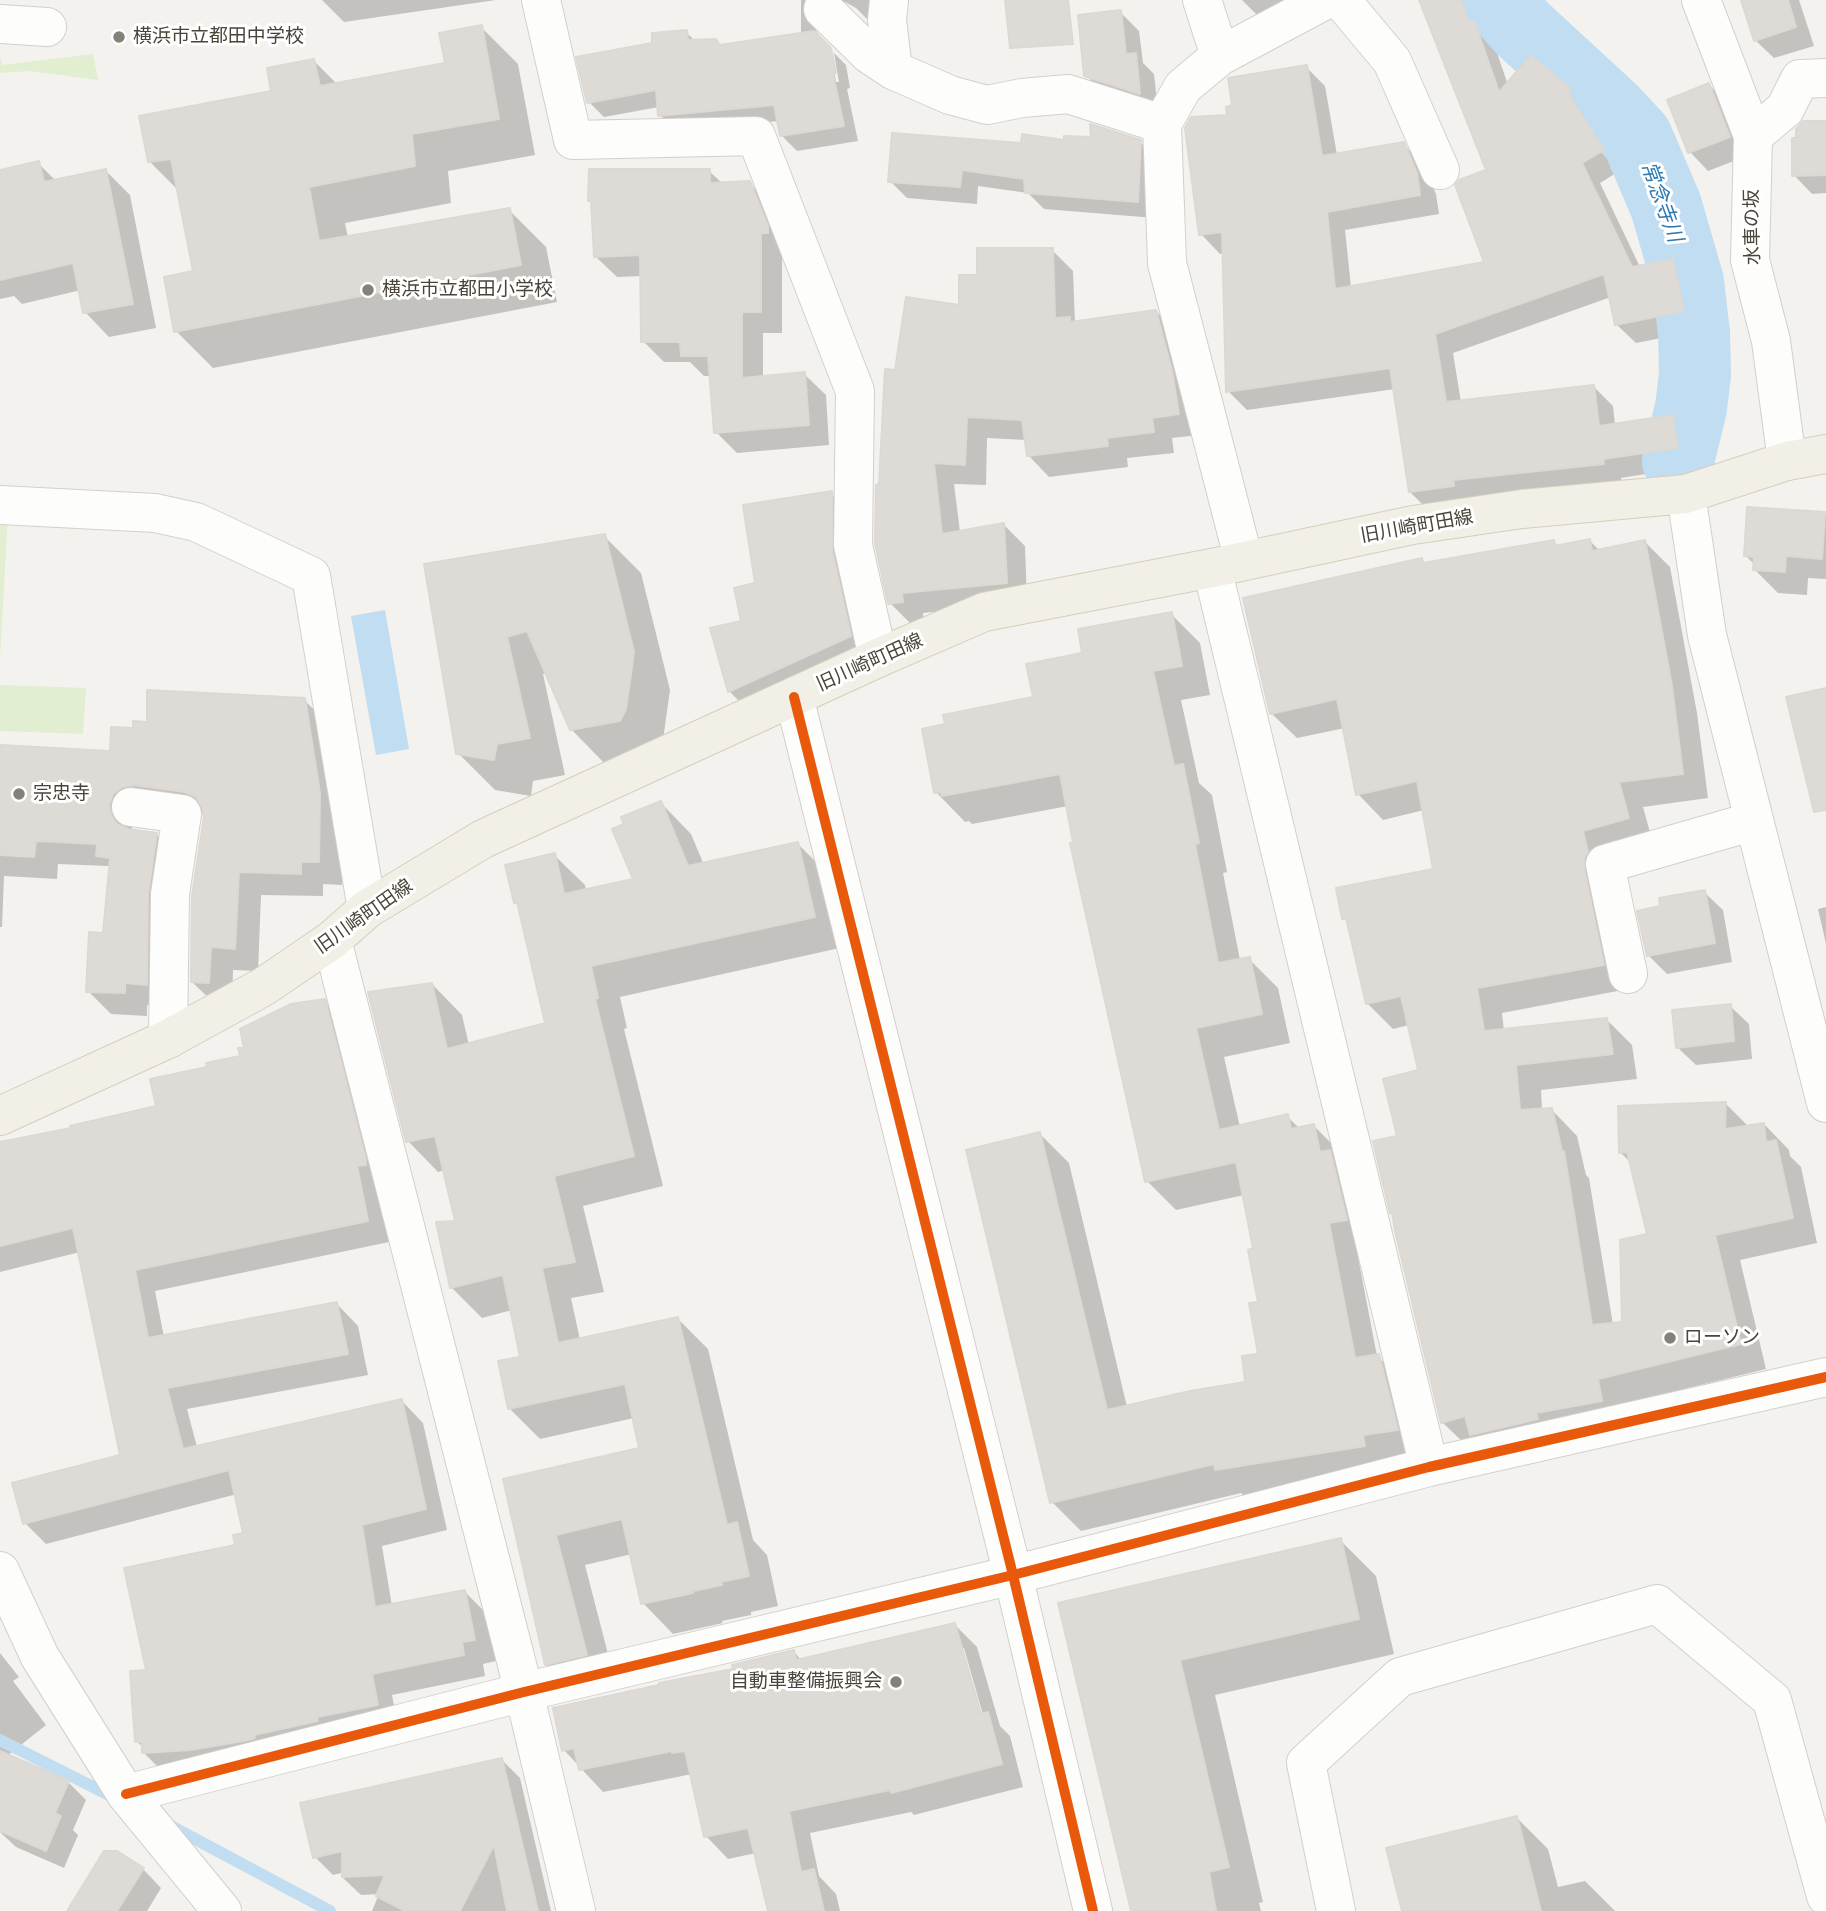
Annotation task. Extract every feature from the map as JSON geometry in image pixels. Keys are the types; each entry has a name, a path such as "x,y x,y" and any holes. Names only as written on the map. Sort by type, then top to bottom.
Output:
{"main road":[{"name":"旧川崎町田線","path":"0,1116 169,1039 263,987 332,940 367,909 483,839 984,612 1426,523 1522,509 1686,494 1787,461 1826,454"}],"street":[{"path":"541,0 573,139 755,136 855,391 853,545 878,658"},
{"path":"889,0 887,20 893,70"},
{"path":"1202,0 1220,56"},
{"path":"1325,0 1220,56 1183,87 1162,124 1167,264 1228,565 1429,1467"},
{"path":"1341,0 1392,61 1440,170"},
{"name":"水車の坂","path":"1701,0 1753,136 1750,260 1771,341 1787,461"},
{"path":"823,9 869,54 893,70 950,95 987,106 1022,98 1068,94 1162,124"},
{"path":"0,24 47,27"},
{"path":"1753,136 1785,109 1800,79 1826,78"},
{"path":"1686,494 1707,635 1826,1103"},
{"path":"0,505 155,513 196,522 311,576 367,909"},
{"path":"794,697 1013,1575 1093,1911"},
{"path":"131,807 182,814 170,894 169,1039"},
{"path":"1628,974 1605,864 1754,821"},
{"path":"332,940 524,1692 576,1911"},
{"path":"127,1795 524,1692 1013,1575 1429,1467 1819,1378"},
{"path":"0,1571 40,1657 127,1795 222,1911"},
{"path":"1336,1911 1306,1763 1400,1677 1657,1604 1772,1700 1826,1896"}],"green space":[{"path":"93,54 98,80 30,71 0,73 0,55 2,65"},
{"path":"0,514 8,514 0,658"},
{"path":"0,685 86,688 83,734 0,731"}],"water":[{"path":"385,610 409,749 376,755 351,616"}],"building":[{"path":"1005,0 1068,0 1073,44 1010,48"},
{"path":"1419,0 1461,0 1469,22 1474,20 1499,92 1531,55 1571,89 1568,93 1604,150 1582,163 1632,267 1673,259 1684,311 1615,325 1604,274 1435,334 1446,402 1594,385 1599,426 1673,415 1678,448 1603,459 1604,464 1453,480 1454,486 1409,492 1390,368 1226,392 1222,232 1199,235 1185,128 1191,117 1227,115 1226,107 1232,105 1228,78 1307,65 1322,156 1404,142 1417,173 1420,195 1327,212 1335,289 1484,262 1455,185 1459,180 1486,170"},
{"path":"1741,0 1788,0 1796,27 1754,41"},
{"path":"1121,10 1126,54 1136,53 1140,94 1084,76 1078,15"},
{"path":"482,25 499,119 412,134 415,166 309,187 319,241 510,208 521,265 174,332 164,277 193,271 171,159 148,162 139,116 271,91 267,68 314,59 320,86 445,63 439,33"},
{"path":"687,30 688,40 716,39 720,45 814,31 831,48 836,73 833,74 844,126 780,136 774,105 658,116 656,90 587,103 576,57 652,43 652,33"},
{"path":"1709,83 1730,137 1688,153 1667,100"},
{"path":"1803,121 1826,121 1826,175 1792,176 1792,138 1796,138 1796,129"},
{"path":"1090,124 1141,140 1138,202 1025,193 1024,179 962,170 960,187 888,182 892,133 1021,143 1022,134 1064,140 1064,136 1091,137"},
{"path":"39,161 44,182 106,169 133,304 83,313 73,263 0,280 0,170"},
{"path":"589,169 710,169 710,183 750,181 768,226 768,233 761,233 761,312 742,312 742,378 805,372 809,425 714,433 708,356 681,356 680,342 641,342 640,255 594,257 591,201 588,201"},
{"path":"977,248 1053,248 1055,318 1070,317 1070,322 1156,310 1172,371 1179,414 1152,418 1154,432 1107,438 1108,446 1027,456 1022,420 967,417 965,465 934,463 942,534 1004,523 1007,583 902,593 903,602 888,604 875,543 876,485 879,484 885,369 895,370 906,297 959,305 959,275 977,275"},
{"path":"832,491 832,550 851,636 728,692 710,628 741,621 734,588 755,583 743,505"},
{"path":"1747,507 1825,512 1822,559 1786,556 1785,572 1753,570 1754,557 1744,556"},
{"path":"605,534 634,652 626,709 620,721 570,730 527,631 507,637 530,738 497,744 494,760 456,754 424,564"},
{"path":"1590,539 1592,551 1645,540 1672,686 1683,774 1619,782 1629,818 1583,831 1588,852 1584,858 1584,868 1604,965 1477,988 1484,1031 1607,1018 1613,1054 1516,1065 1520,1110 1552,1108 1564,1151 1592,1325 1622,1322 1620,1240 1647,1234 1627,1152 1619,1153 1618,1106 1726,1102 1725,1129 1764,1123 1766,1142 1776,1140 1793,1218 1715,1235 1741,1344 1598,1379 1602,1401 1536,1413 1538,1419 1470,1435 1465,1416 1441,1423 1373,1141 1397,1136 1383,1079 1418,1070 1401,996 1366,1004 1346,918 1342,919 1336,888 1433,869 1417,781 1356,795 1337,699 1270,714 1243,598 1422,558 1423,563 1554,540 1555,546"},
{"path":"1172,612 1182,666 1153,671 1174,766 1183,764 1218,963 1250,957 1262,1014 1196,1028 1219,1130 1288,1114 1291,1129 1314,1124 1320,1152 1330,1150 1347,1220 1329,1223 1355,1358 1379,1354 1398,1430 1363,1435 1365,1446 1215,1470 1214,1464 1050,1503 966,1150 1040,1132 1107,1410 1190,1391 1245,1382 1242,1356 1258,1354 1249,1303 1258,1302 1248,1250 1253,1248 1236,1162 1145,1182 1070,843 1073,842 1060,774 942,796 941,792 934,793 922,729 945,724 943,715 1033,697 1026,664 1082,653 1078,629"},
{"path":"1826,688 1826,810 1814,812 1786,697"},
{"path":"147,690 305,698 320,793 319,862 301,862 301,874 239,872 235,949 211,947 209,983 191,982 192,896 204,817 202,807 196,797 185,792 134,785 122,787 113,794 109,805 117,824 128,829 157,833 148,894 147,985 125,983 125,993 86,992 89,932 103,933 110,858 96,856 97,844 36,841 34,857 0,855 0,745 110,751 111,727 133,728 133,721 147,722"},
{"path":"661,801 688,866 798,842 815,917 591,966 598,998 595,999 634,1156 554,1176 575,1262 542,1268 558,1343 678,1317 727,1525 737,1522 749,1576 721,1582 722,1585 693,1593 641,1604 622,1519 556,1535 587,1655 545,1665 503,1479 639,1448 625,1384 508,1409 498,1361 520,1357 503,1275 450,1288 436,1222 455,1221 435,1136 406,1142 368,992 432,983 447,1049 545,1023 517,902 514,903 505,865 555,853 564,894 633,879 612,829 624,824 621,817"},
{"path":"1705,890 1715,943 1647,956 1637,911 1660,906 1659,898"},
{"path":"325,999 366,1160 366,1165 357,1166 368,1221 135,1270 148,1338 337,1302 348,1354 167,1388 183,1449 402,1399 426,1509 362,1525 375,1607 465,1590 475,1640 462,1642 464,1655 372,1674 378,1705 317,1717 318,1721 254,1735 255,1738 249,1740 190,1750 142,1753 142,1742 135,1742 130,1671 146,1670 124,1568 235,1545 233,1535 243,1533 229,1470 23,1524 12,1483 120,1455 73,1228 0,1246 0,1142 71,1128 70,1126 156,1106 150,1079 207,1067 206,1063 240,1056 238,1048 244,1048 240,1029 291,1004"},
{"path":"1731,1004 1734,1041 1676,1048 1672,1010"},
{"path":"1341,1538 1359,1619 1180,1660 1229,1867 1209,1872 1216,1911 1131,1911 1058,1603"},
{"path":"955,1623 981,1714 988,1712 1002,1764 891,1793 890,1790 789,1811 801,1872 814,1869 824,1911 768,1911 748,1828 704,1837 685,1751 672,1751 579,1770 574,1748 562,1751 553,1708 733,1669 732,1665 794,1650 796,1660"},
{"path":"0,1751 69,1781 55,1813 61,1816 46,1851 0,1831"},
{"path":"502,1758 538,1911 507,1911 494,1845 460,1911 405,1911 376,1896 385,1875 342,1877 342,1851 313,1858 300,1803"},
{"path":"1517,1816 1541,1911 1402,1911 1386,1848"},
{"path":"104,1851 117,1851 144,1868 117,1911 67,1911"}],"waterway":[{"name":"常念寺川","path":"1497,0 1523,29 1612,111 1637,138 1666,206 1688,282 1694,333 1695,374 1691,408 1678,461"},
{"path":"0,1740 115,1798"},
{"path":"169,1825 330,1911"}],"cycle path":[{"path":"794,697 1013,1575 1093,1911"},
{"path":"126,1794 524,1692 1013,1575 1429,1467 1826,1377"}],"place":[{"name":"横浜市立都田中学校","path":"119,37"},
{"name":"横浜市立都田小学校","path":"368,290"},
{"name":"宗忠寺","path":"19,794"},
{"name":"ローソン","path":"1670,1338"},
{"name":"自動車整備振興会","path":"896,1682"}]}
